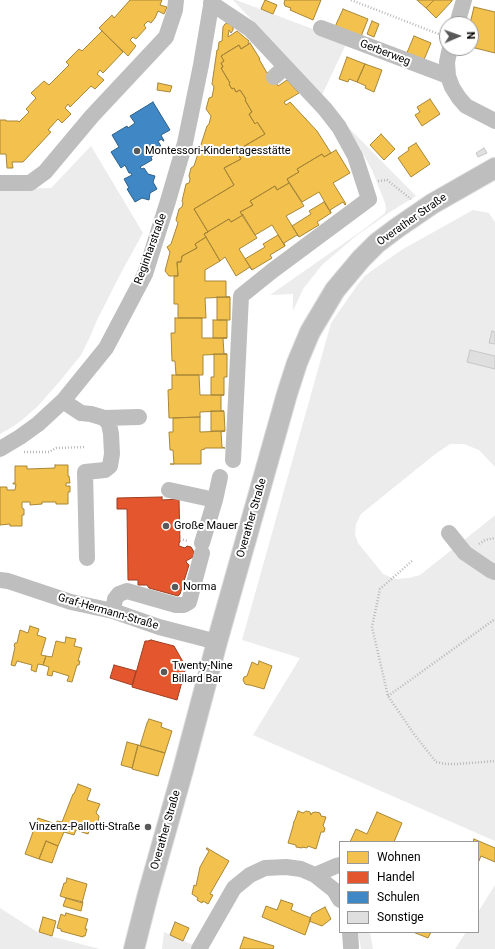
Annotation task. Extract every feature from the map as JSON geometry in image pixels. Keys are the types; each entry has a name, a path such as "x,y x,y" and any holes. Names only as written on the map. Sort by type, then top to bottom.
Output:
{"main road":[{"name":"Overather Straße","path":"134,949 185,763 216,642 289,388 297,363 310,332 335,290 346,275 377,243 432,204 495,169"}],"street":[{"path":"0,183 30,182 45,172 92,116 166,37 175,10 176,0"},
{"path":"459,16 464,0"},
{"path":"212,1 250,29 280,72 325,109 339,127 355,156 369,199 272,271 241,296 233,460"},
{"name":"Reginharstraße","path":"0,449 20,438 63,401 106,348 144,274 185,143 212,1"},
{"name":"Gerberweg","path":"321,28 448,76"},
{"path":"448,56 448,76 452,87 459,98 466,106 495,121"},
{"path":"63,401 81,413 104,418 139,417"},
{"path":"88,558 86,472 106,470 110,466 112,454 109,424 104,418"},
{"path":"113,611 115,599 119,594 127,592 176,605 184,605 189,602 220,477"},
{"path":"169,490 215,500"},
{"path":"449,533 465,552 495,572"},
{"name":"Graf-Hermann-Straße","path":"0,580 8,581 70,602 113,611 159,627 216,642"},
{"path":"315,875 338,866"},
{"path":"199,949 234,888 250,875 265,868 286,867 300,869 315,875 334,890 339,898"}],"path":[{"path":"350,0 439,35"},
{"path":"381,181 387,180 410,198"},
{"path":"56,448 85,447"},
{"path":"412,561 380,589 372,627 388,696 414,734 436,762 446,764 495,762"},
{"path":"388,696 495,619"}],"shaded area":[{"path":"233,0 347,42 322,95"},
{"path":"346,125 416,196 356,236 322,265 303,289 293,311 293,294 270,295 385,213 385,203 372,170"},
{"path":"91,146 143,233 97,320 81,355 38,406 14,426 0,434 0,189 51,188"},
{"path":"473,210 489,213 495,222 495,467 479,450 464,444 450,444 434,455 361,514 356,524 355,534 358,543 383,574 395,579 409,578 420,575 495,515 495,841 253,735 300,658 242,640 331,323 365,276 403,249"},
{"path":"495,885 495,949 455,949 465,933 479,933 479,910"},
{"path":"0,908 39,933 100,949 0,949"},
{"path":"164,932 193,945 191,949 162,949"},
{"path":"358,933 370,933 373,949 361,949"}],"building: Wohnen":[{"path":"130,0 162,0 160,5 167,7 164,14 158,11 151,23 148,21 144,25 146,28 136,39 133,37 130,40 136,46 128,56 99,28 112,15 114,18"},
{"path":"265,0 277,5 273,14 261,9"},
{"path":"285,0 321,0 313,20 290,10 291,8 285,6"},
{"path":"417,0 434,0 426,8"},
{"path":"434,0 452,0 436,18 426,8"},
{"path":"474,7 495,12 495,53 479,49 479,16 472,16"},
{"path":"343,9 368,19 360,39 334,29"},
{"path":"372,21 379,24 374,37 367,34"},
{"path":"227,23 233,26 231,33 229,30 228,37 237,31 249,41 249,44 241,49 239,45 221,56 224,61 221,63 223,67 221,68 232,89 234,88 236,92 240,90 246,99 245,100 252,112 249,114 255,124 257,122 265,134 236,151 241,159 224,168 234,185 194,209 208,232 204,234 206,237 195,244 197,248 182,256 181,262 177,262 178,276 169,276 165,271 170,252 167,247 171,244 178,223 176,220 179,209 182,207 186,184 189,183 191,168 194,166 207,126 209,124 211,116 206,109 209,98 212,97 214,87 212,84 217,50 219,42 222,41 223,27"},
{"path":"102,31 123,52 103,73 100,70 97,74 104,80 95,89 91,86 70,107 68,104 65,108 71,114 62,123 58,119 48,130 51,132 23,162 12,162 13,168 7,168 6,154 0,154 0,120 19,122 29,112 26,109 36,98 31,93 44,81 49,85 69,65 66,62 79,49 82,51"},
{"path":"414,36 431,43 423,62 406,55"},
{"path":"250,43 267,73 270,72 278,86 287,80 299,93 284,102 286,105 290,102 317,131 331,153 324,157 322,154 297,169 299,172 287,179 289,183 277,190 275,186 250,201 253,205 240,212 243,215 231,222 229,219 208,232 194,209 234,185 224,168 241,159 236,151 265,134 257,122 255,124 249,114 252,112 240,90 236,92 234,88 232,89 221,68 223,67 221,63 224,61 221,56 239,45 241,49"},
{"path":"347,57 365,64 357,82 349,79 348,82 339,79"},
{"path":"365,64 382,70 374,92 357,82"},
{"path":"158,83 172,86 170,92 157,90"},
{"path":"430,99 440,114 422,126 415,115 420,112 417,107"},
{"path":"381,134 395,149 384,160 370,145"},
{"path":"416,143 430,164 411,177 398,158 409,150 408,148"},
{"path":"336,150 350,173 333,183 346,204 345,205 343,202 330,210 331,213 319,192 302,202 287,179 299,172 297,169 322,154 324,157"},
{"path":"289,183 304,206 286,216 299,237 297,235 284,243 285,246 272,225 255,235 240,212 253,205 250,201 275,186 277,190"},
{"path":"324,202 331,213 317,222 319,225 299,237 292,226 311,214 309,211"},
{"path":"243,215 257,238 239,249 252,270 250,267 236,276 225,257 220,261 204,234 229,219 231,222"},
{"path":"278,235 285,246 270,255 272,258 252,270 245,259 265,247 263,244"},
{"path":"206,237 220,261 205,270 205,281 226,281 226,297 230,297 205,298 206,318 178,318 178,304 174,304 174,276 178,276 177,262 181,262 182,256 197,248 195,244"},
{"path":"217,297 230,297 230,320 217,320"},
{"path":"175,318 202,318 202,338 223,338 224,354 227,354 203,355 203,375 176,375 175,361 172,361 171,333 175,333"},
{"path":"213,320 227,320 227,338 213,338"},
{"path":"214,354 227,354 227,377 224,377 224,395 211,395 211,377 214,377"},
{"path":"172,375 199,375 200,395 221,395 221,411 224,411 200,412 200,417 169,418 168,390 172,389"},
{"path":"211,411 224,411 225,431 211,431"},
{"path":"200,417 200,432 225,431 221,432 222,447 225,448 205,448 201,450 201,464 174,464 173,450 170,450 169,432 173,432 173,418"},
{"path":"55,465 68,465 68,476 70,483 66,483 66,486 70,486 70,492 68,492 68,504 42,502 42,504 30,505 30,502 22,502 24,515 22,515 22,526 10,526 10,524 0,525 0,487 7,487 7,490 15,490 16,484 13,483 15,483 15,466 27,466 27,469 55,468"},
{"path":"30,626 39,629 37,635 46,638 41,655 46,656 43,665 38,664 36,672 31,670 32,665 17,661 15,666 11,665 14,646 15,643 17,643 20,630 28,633"},
{"path":"66,637 76,639 74,646 82,648 78,661 80,661 79,665 77,665 72,682 67,681 69,676 53,671 52,676 47,675 49,667 43,665 46,656 52,657 56,641 65,643"},
{"path":"259,661 272,666 264,689 245,684 243,680 244,677 247,676 252,662 258,665"},
{"path":"149,719 162,723 161,727 172,731 165,753 140,746"},
{"path":"127,742 138,745 132,768 121,765"},
{"path":"138,745 165,753 158,776 132,769"},
{"path":"78,784 91,789 87,800 100,804 96,813 99,816 98,822 95,824 92,823 88,834 76,830 74,835 64,832 58,846 46,841 39,859 25,854 38,818 56,824 57,821 62,822"},
{"path":"298,811 303,813 306,811 310,812 311,815 315,812 320,813 321,816 326,817 323,826 325,828 324,832 321,832 316,849 308,846 307,848 296,847 296,845 288,843"},
{"path":"377,812 402,823 394,841 350,841 356,829 367,834"},
{"path":"46,841 58,846 52,863 39,859"},
{"path":"479,841 495,848 495,862 481,856 479,861"},
{"path":"207,848 229,861 210,894 213,895 208,904 197,900 198,898 192,894 194,885 196,886 200,867 209,851 206,849"},
{"path":"67,878 87,884 82,903 60,896"},
{"path":"66,898 83,902 81,911 63,906"},
{"path":"281,900 293,904 291,910 311,918 305,935 262,917 266,906 277,910"},
{"path":"325,907 331,919 322,926 309,921 312,914"},
{"path":"66,913 88,919 85,929 87,929 85,936 83,937 61,931 61,929 57,928 61,914 65,916"},
{"path":"43,917 56,921 52,936 39,932"},
{"path":"175,922 189,928 183,941 170,935"},
{"path":"416,933 430,933 428,938"},
{"path":"244,937 274,946 273,949 240,949"}],"building: Handel":[{"path":"162,497 162,500 179,499 179,546 185,548 187,546 191,547 194,552 193,557 186,562 189,565 180,594 178,596 149,588 147,585 138,585 138,580 128,580 127,509 117,509 117,498"},
{"path":"151,640 174,646 186,667 177,700 132,687 145,641"},
{"path":"114,665 136,671 132,685 110,678"}],"building: Schulen":[{"name":"Montessori-Kindertagesstätte","path":"153,102 170,130 161,135 164,141 162,139 158,141 163,150 151,157 152,160 140,167 142,169 144,168 148,174 155,176 153,182 157,189 150,193 149,200 142,198 135,202 127,189 129,188 124,179 132,175 129,173 125,165 121,168 111,152 119,147 112,135 135,123 130,116"}],"building: Sonstige":[{"path":"484,148 487,153 478,157 476,153"},
{"path":"492,331 495,332 495,344 489,343"},
{"path":"470,350 495,356 495,369 467,362"}],"place":[{"name":"Montessori-Kindertagesstätte","path":"137,151"},
{"name":"Große Mauer","path":"166,526"},
{"name":"Norma","path":"175,587"},
{"name":"Twenty-Nine Billard Bar","path":"164,672"},
{"name":"Vinzenz-Pallotti-Straße","path":"148,827"}]}
